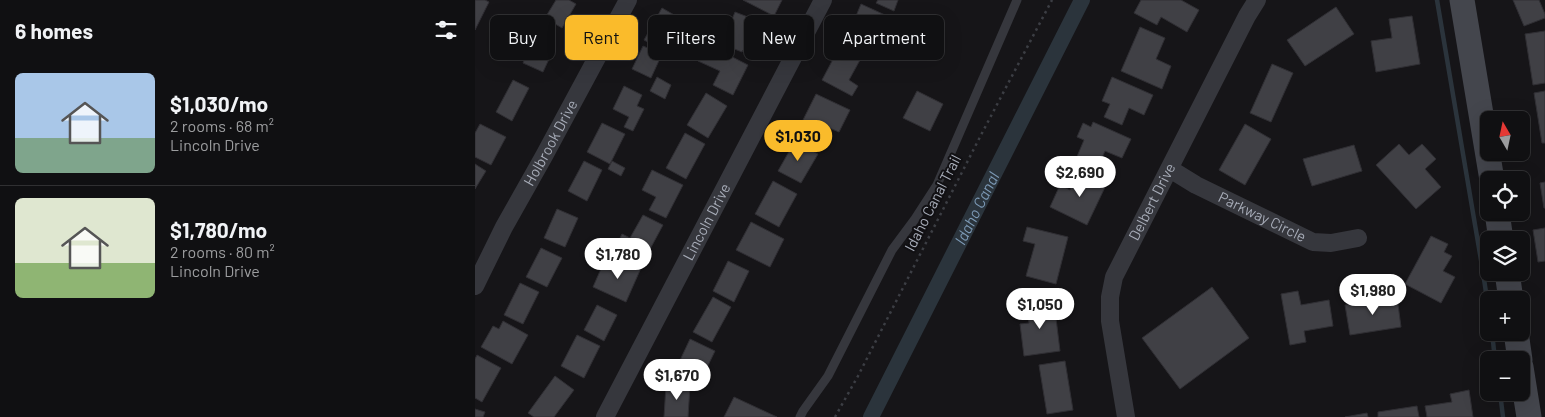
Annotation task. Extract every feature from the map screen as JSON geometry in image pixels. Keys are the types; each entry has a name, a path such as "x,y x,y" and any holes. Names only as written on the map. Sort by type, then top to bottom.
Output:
{"street":[{"name":"Holbrook Drive","path":"475,286 504,227 628,0"},
{"name":"Lincoln Drive","path":"605,417 823,0"},
{"name":"Delbert Drive","path":"1127,417 1110,321 1110,297 1114,277 1247,16 1257,0"},
{"path":"1462,0 1490,171"},
{"name":"Parkway Circle","path":"1170,169 1197,185 1313,242 1331,243 1358,238"},
{"path":"1526,401 1529,417"}],"lane":[{"path":"800,417 828,376 891,250 915,219 937,185 1017,0"}],"path":[{"name":"Idaho Canal Trail","path":"835,417 1052,0"}],"building":[{"path":"475,0 489,2 475,30"},
{"path":"556,0 569,0 576,4 570,15 565,15 565,23 562,28 555,24 555,15 547,15"},
{"path":"743,0 782,0 774,15"},
{"path":"878,0 898,0 894,11 876,3"},
{"path":"1141,0 1181,0 1199,10 1187,32 1161,17 1157,25 1134,13"},
{"path":"1513,0 1539,0 1545,18 1524,26"},
{"path":"861,4 885,15 856,15"},
{"path":"1336,7 1354,34 1305,66 1287,40"},
{"path":"662,8 674,15 658,15"},
{"path":"735,12 744,15 744,50 742,52 734,49"},
{"path":"1412,16 1420,64 1376,72 1371,41 1392,38 1389,19"},
{"path":"1140,27 1165,38 1156,59 1171,66 1162,89 1121,71"},
{"path":"1545,31 1545,83 1533,85 1525,34"},
{"path":"648,33 648,42 644,40"},
{"path":"643,46 648,48 648,60 659,60 651,78 632,69 638,60"},
{"path":"734,58 748,65 733,95 713,85 720,71 698,61 734,60"},
{"path":"524,60 549,60 543,72 523,63"},
{"path":"833,60 860,60 849,80 858,86 852,96 822,80"},
{"path":"1272,64 1293,73 1271,122 1250,113"},
{"path":"657,77 671,85 665,99 650,91"},
{"path":"1112,77 1153,95 1144,115 1129,108 1122,125 1104,117 1110,104 1102,101"},
{"path":"513,80 529,88 512,121 496,112"},
{"path":"624,86 642,95 637,106 644,109 633,131 624,127 629,117 613,109"},
{"path":"917,91 943,104 930,131 903,118"},
{"path":"1545,91 1545,143 1542,143 1534,93"},
{"path":"706,93 727,106 708,138 687,125"},
{"path":"816,94 850,110 839,132 827,127 820,141 798,130"},
{"path":"1093,122 1131,139 1122,158 1105,151 1097,168 1076,159 1084,140 1077,137 1083,123 1091,127"},
{"path":"602,123 625,134 610,164 587,152"},
{"path":"480,124 506,137 491,165 475,157 475,133"},
{"path":"1245,124 1271,139 1245,185 1219,170"},
{"path":"685,133 705,144 686,179 666,168"},
{"path":"795,141 818,154 801,183 778,171"},
{"path":"1399,144 1409,155 1422,144 1436,159 1425,169 1441,187 1416,209 1376,165"},
{"path":"1354,145 1362,171 1312,186 1303,159"},
{"path":"584,161 602,170 587,201 568,191"},
{"path":"612,161 625,168 621,176 608,169"},
{"path":"475,164 486,171 475,189"},
{"path":"652,170 683,185 666,218 649,210 656,197 642,190"},
{"path":"1079,170 1107,183 1087,225 1050,207 1060,185 1070,190"},
{"path":"773,181 797,194 779,227 755,214"},
{"path":"1545,182 1545,208 1544,208 1540,183"},
{"path":"557,209 578,218 565,247 544,238"},
{"path":"643,215 663,225 649,251 640,247 636,254 617,244 622,234 630,238"},
{"path":"751,222 784,239 770,267 736,250"},
{"path":"1027,227 1068,237 1056,284 1026,276 1035,244 1023,241"},
{"path":"1545,228 1545,261 1538,262 1533,230"},
{"path":"1431,236 1448,244 1444,252 1452,256 1443,271 1455,277 1441,303 1405,284"},
{"path":"541,248 562,258 547,287 526,277"},
{"path":"622,259 641,268 626,302 593,287 604,262 619,268"},
{"path":"728,261 749,271 734,302 713,291"},
{"path":"520,283 539,292 523,324 504,315"},
{"path":"1212,287 1249,338 1180,389 1142,338"},
{"path":"1298,291 1301,305 1329,300 1333,326 1304,331 1306,342 1290,345 1281,294"},
{"path":"713,297 731,307 712,342 693,332"},
{"path":"1397,297 1401,327 1350,335 1345,305"},
{"path":"1054,302 1060,351 1024,356 1020,324 1029,323 1026,305"},
{"path":"597,305 617,315 604,341 584,330"},
{"path":"503,321 528,335 512,364 481,347 493,326 499,329"},
{"path":"577,335 600,346 584,378 561,366"},
{"path":"690,339 715,351 699,384 674,373"},
{"path":"477,355 501,368 482,402 475,398 475,359"},
{"path":"1065,361 1073,410 1047,414 1039,365"},
{"path":"555,376 574,390 554,417 534,417 528,413"},
{"path":"666,385 690,386 688,417 664,417"},
{"path":"1469,390 1473,417 1427,417 1425,406 1452,402 1450,394"},
{"path":"734,397 777,417 724,417"},
{"path":"1417,406 1419,417 1378,417 1378,412"},
{"path":"475,409 485,412 483,417 475,417"},
{"path":"1367,413 1368,417 1345,417"}],"waterway":[{"name":"Idaho Canal","path":"871,417 1082,0"},
{"path":"1437,0 1486,291"},
{"path":"1493,341 1494,351"},
{"path":"1501,401 1503,417"}]}
